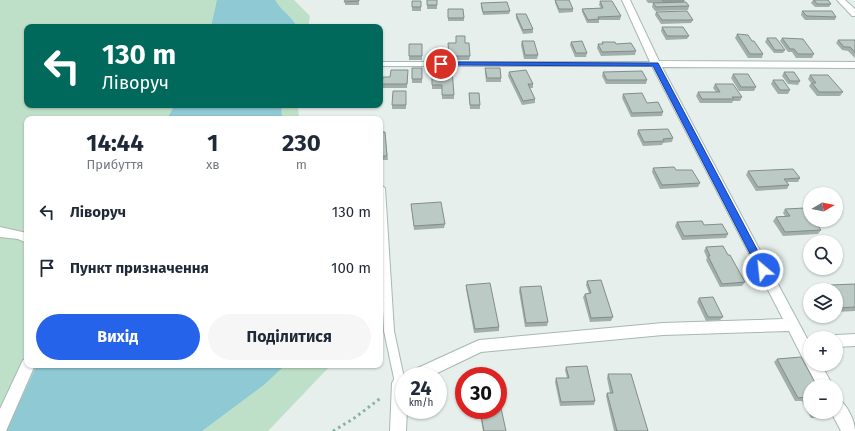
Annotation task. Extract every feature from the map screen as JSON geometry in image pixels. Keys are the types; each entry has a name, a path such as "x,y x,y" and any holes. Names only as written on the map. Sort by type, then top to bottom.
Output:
{"street":[{"path":"626,0 656,64 792,325 803,339"},
{"path":"841,0 855,14"},
{"path":"656,64 855,65"},
{"path":"0,232 24,237"},
{"path":"435,367 479,346 663,329 792,325"},
{"path":"843,341 855,340"},
{"path":"0,427 27,368"},
{"path":"843,418 850,431"},
{"path":"398,431 399,419"}],"lane":[{"path":"383,64 656,64"},
{"path":"383,224 389,331 398,367"}],"path":[{"path":"333,431 353,419 395,387"}],"green space":[{"path":"0,0 294,0 310,16 309,24 24,24 24,108 298,108 299,116 24,116 24,368 328,368 268,431 0,431"}],"water":[{"path":"217,0 275,0 295,24 212,24"},
{"path":"173,108 281,108 282,116 169,116"},
{"path":"36,368 282,368 265,384 202,431 6,431"}],"building":[{"path":"345,0 359,0 359,1 344,2"},
{"path":"427,0 437,0 437,5 427,5"},
{"path":"555,0 569,0 573,9 559,9"},
{"path":"662,0 684,0 684,1 663,1"},
{"path":"814,0 828,0 831,4 817,4"},
{"path":"412,1 421,1 421,7 412,7"},
{"path":"600,1 612,1 621,16 598,17 599,19 588,20 582,9 603,8"},
{"path":"507,2 510,11 483,12 481,3"},
{"path":"686,2 689,6 656,7 653,3"},
{"path":"448,9 463,9 464,18 448,18"},
{"path":"687,11 693,20 662,20 656,12"},
{"path":"802,11 832,11 836,17 807,16"},
{"path":"516,14 526,14 533,29 523,30"},
{"path":"662,27 683,27 689,36 667,36"},
{"path":"737,34 748,35 763,54 750,54"},
{"path":"456,36 465,36 465,43 469,43 470,56 449,56 448,43 456,43"},
{"path":"767,38 776,38 785,50 775,50"},
{"path":"782,38 803,39 814,54 798,54 794,49 790,49"},
{"path":"838,40 855,40 855,52 850,47 844,47"},
{"path":"522,41 534,41 538,55 525,55"},
{"path":"582,41 587,53 576,53 571,42"},
{"path":"602,42 615,42 616,44 631,43 636,51 602,52 598,44 603,44"},
{"path":"409,44 422,44 422,56 409,56"},
{"path":"436,48 444,48 444,56 436,56"},
{"path":"412,68 422,68 422,79 412,79"},
{"path":"485,68 500,68 501,78 487,78"},
{"path":"391,70 408,70 407,84 383,84 383,77 390,77"},
{"path":"437,70 452,70 454,95 442,95 442,85 432,85 432,77 437,77"},
{"path":"526,70 533,84 528,84 535,99 523,101 509,72"},
{"path":"642,71 647,80 607,80 603,72"},
{"path":"784,72 794,72 800,81 790,81"},
{"path":"733,74 748,74 756,87 741,87"},
{"path":"810,75 828,75 843,92 819,92 812,83 816,83"},
{"path":"773,80 783,80 790,90 780,90"},
{"path":"715,84 733,84 742,97 732,97 734,99 702,99 698,92 720,92"},
{"path":"393,91 406,91 406,105 392,105"},
{"path":"469,93 479,93 480,105 470,105"},
{"path":"642,93 647,103 658,102 663,112 632,113 623,94"},
{"path":"668,129 673,138 663,139 664,141 644,142 638,130"},
{"path":"383,132 385,132 387,156 383,156"},
{"path":"674,167 676,170 692,170 700,183 662,185 653,168"},
{"path":"793,169 800,178 784,179 789,185 758,187 748,171"},
{"path":"441,202 445,224 414,226 411,204"},
{"path":"803,208 803,227 819,227 821,230 785,232 776,217 790,216 785,209"},
{"path":"702,221 704,225 722,224 728,234 684,236 677,222"},
{"path":"723,246 728,255 730,255 745,282 722,284 708,256 710,256 706,247"},
{"path":"601,280 613,317 591,318 585,294 591,293 587,281"},
{"path":"490,283 499,327 475,329 466,285"},
{"path":"843,284 855,284 855,307 843,308"},
{"path":"541,286 548,322 526,323 520,287"},
{"path":"713,297 723,317 708,317 699,298"},
{"path":"801,357 803,361 803,371 809,371 813,379 803,379 803,397 798,398 777,359"},
{"path":"587,366 595,401 561,402 556,378 569,378 566,367"},
{"path":"608,374 631,374 648,431 617,431 607,393 613,393"},
{"path":"482,419 503,419 506,431 484,431"}],"route":[{"path":"441,64 656,64 763,270"}]}
